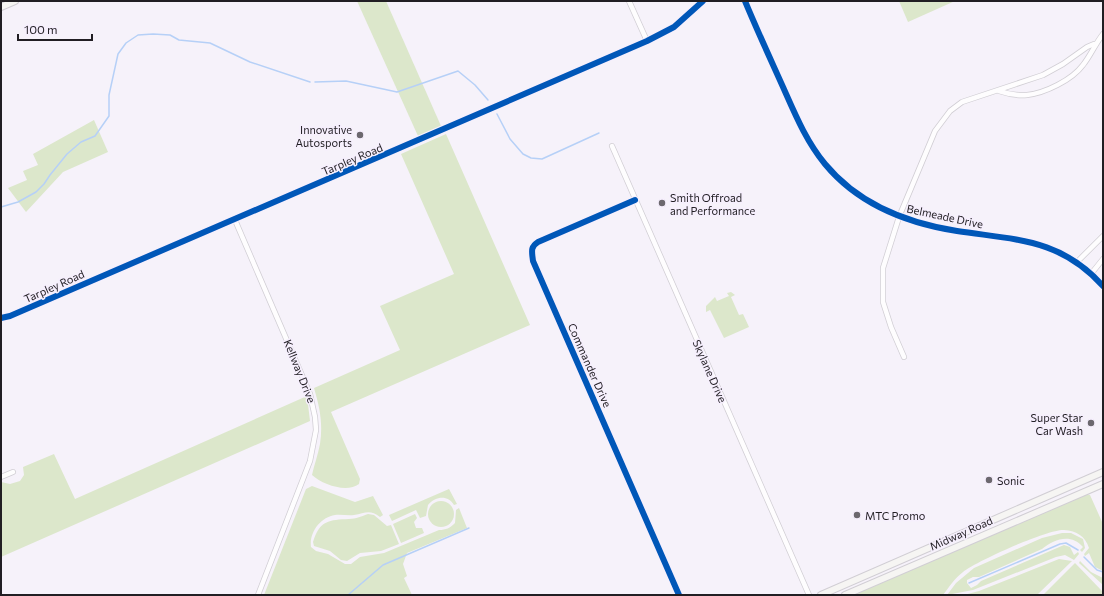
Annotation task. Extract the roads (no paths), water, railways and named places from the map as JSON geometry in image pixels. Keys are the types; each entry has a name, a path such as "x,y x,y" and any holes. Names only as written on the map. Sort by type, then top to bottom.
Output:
{"main road":[{"path":"1,7 15,1"},
{"name":"Midway Road","path":"821,595 1103,472"},
{"path":"1092,477 1095,487"},
{"name":"Midway Road","path":"845,595 1103,484"},
{"path":"1018,508 1023,518"},
{"path":"973,528 977,537"},
{"path":"906,557 911,566"}],"street":[{"path":"629,1 647,41"},
{"name":"Tarpley Road","path":"1,318 10,316 235,220 647,41 674,27 703,1"},
{"name":"Belmeade Drive","path":"745,1 800,124 818,154 835,175 856,193 876,206 899,217 956,231 1036,243 1057,251 1077,262 1103,286"},
{"path":"999,91 1011,95 1027,95 1048,88 1066,79 1082,66 1094,44 1103,34"},
{"path":"904,358 886,315 882,288 885,259 899,217 929,143 940,122 950,111 970,98 999,91 1043,75 1094,44"},
{"name":"Skylane Drive","path":"612,146 809,595"},
{"name":"Commander Drive","path":"635,200 538,242 533,245 533,261 679,595"},
{"name":"Kellway Drive","path":"235,220 306,383 315,417 315,440 310,461 258,595"},
{"path":"1077,262 1103,236"},
{"path":"1091,274 1103,259"},
{"path":"1,477 13,472"}],"waterway":[{"path":"1,207 18,202 36,192 67,154 81,142 95,136 109,116 109,95 118,54 126,43 138,35 170,35 179,40 210,43 250,62 310,82"},
{"path":"315,82 346,81 397,92 458,71 475,85 488,100"},
{"path":"497,114 510,139 523,154 531,158 542,159 599,133"},
{"path":"348,595 383,565 469,528"},
{"path":"969,583 1060,544 1066,543 1078,550"},
{"path":"1084,557 1097,570 1103,572"}],"place":[{"name":"Innovative Autosports","path":"360,135"},
{"name":"Smith Offroad and Performance","path":"662,203"},
{"name":"Super Star Car Wash","path":"1091,423"},
{"name":"Sonic","path":"989,480"},
{"name":"MTC Promo","path":"857,515"}]}
